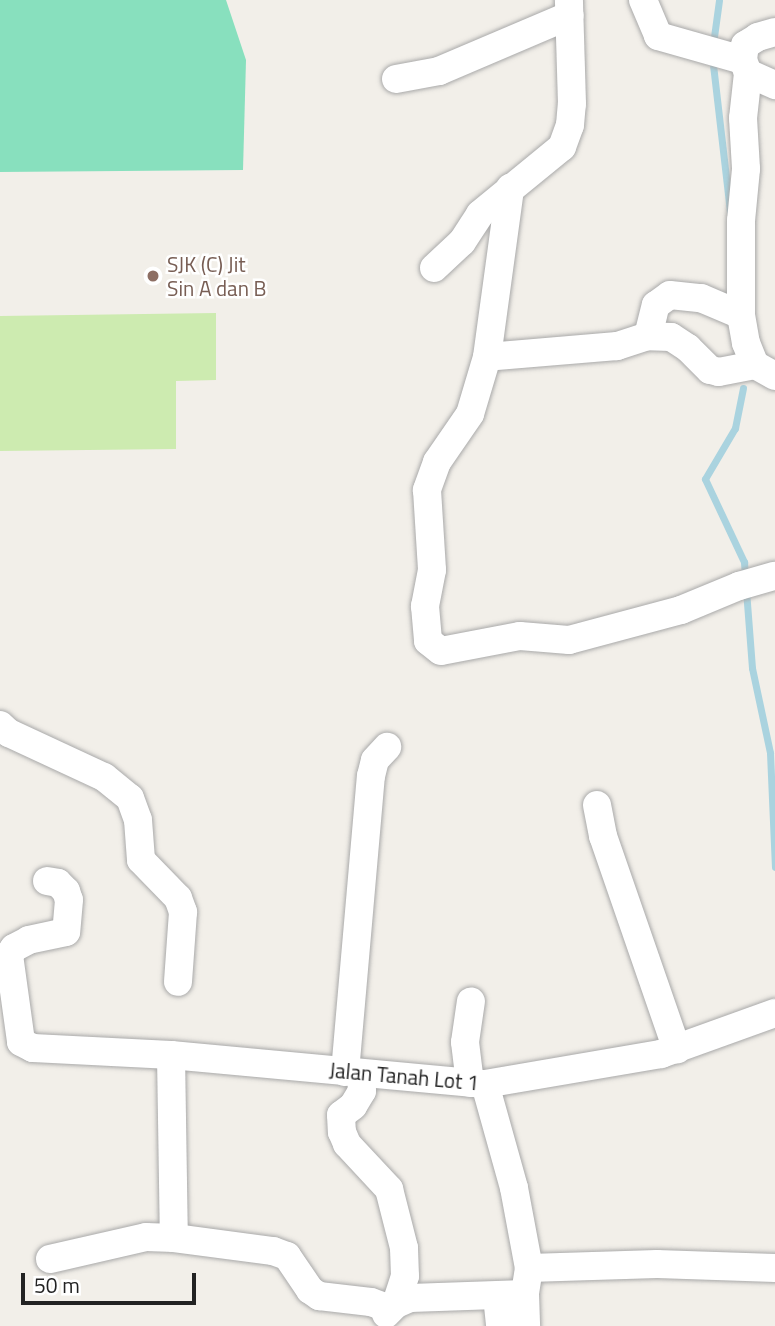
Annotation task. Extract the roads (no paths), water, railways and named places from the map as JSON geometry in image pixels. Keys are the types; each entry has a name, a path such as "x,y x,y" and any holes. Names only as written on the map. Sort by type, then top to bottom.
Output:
{"street":[{"path":"643,0 658,36 739,63 775,85"},
{"path":"396,79 439,71 570,8 570,125 562,147 480,214 462,242 435,268"},
{"path":"765,371 746,343 741,315 741,221 746,169 739,63 744,45 775,32"},
{"path":"510,188 487,357 470,414 436,462 427,490 432,570 425,606 428,641 441,650 520,636 569,640 681,610 739,586 775,576"},
{"path":"648,336 656,305 670,295 701,298 741,315"},
{"path":"487,357 617,346 648,336 671,337 688,348 710,370 765,371"},
{"path":"0,725 9,733 104,777 130,798 138,821 141,860 178,898 183,912 178,982"},
{"path":"387,747 375,760 371,776 353,1072 362,1091 353,1106 341,1115 342,1132 347,1144 389,1189 405,1262 405,1276 389,1313"},
{"path":"597,805 603,836 677,1050"},
{"name":"Jalan Tanah Lot 1","path":"47,881 58,883 66,891 69,924 66,932 29,940 14,948 9,955 17,1026 25,1047 171,1055 478,1084 677,1050 775,1013"},
{"path":"471,1001 465,1042 514,1188 527,1281 526,1326"},
{"path":"171,1055 174,1238"},
{"path":"50,1259 146,1237 174,1238 280,1253 287,1256 310,1290 319,1296 371,1302 389,1313"},
{"path":"389,1313 410,1298 497,1296 527,1281 657,1264 775,1268"},
{"path":"497,1296 499,1326"}],"waterway":[{"path":"713,44 719,0"},
{"path":"712,56 730,211"},
{"path":"743,388 735,428 705,479 744,562 745,578"},
{"path":"746,590 752,668 770,753 775,867"}],"place":[{"name":"SJK (C) Jit Sin A dan B","path":"153,276"}]}
